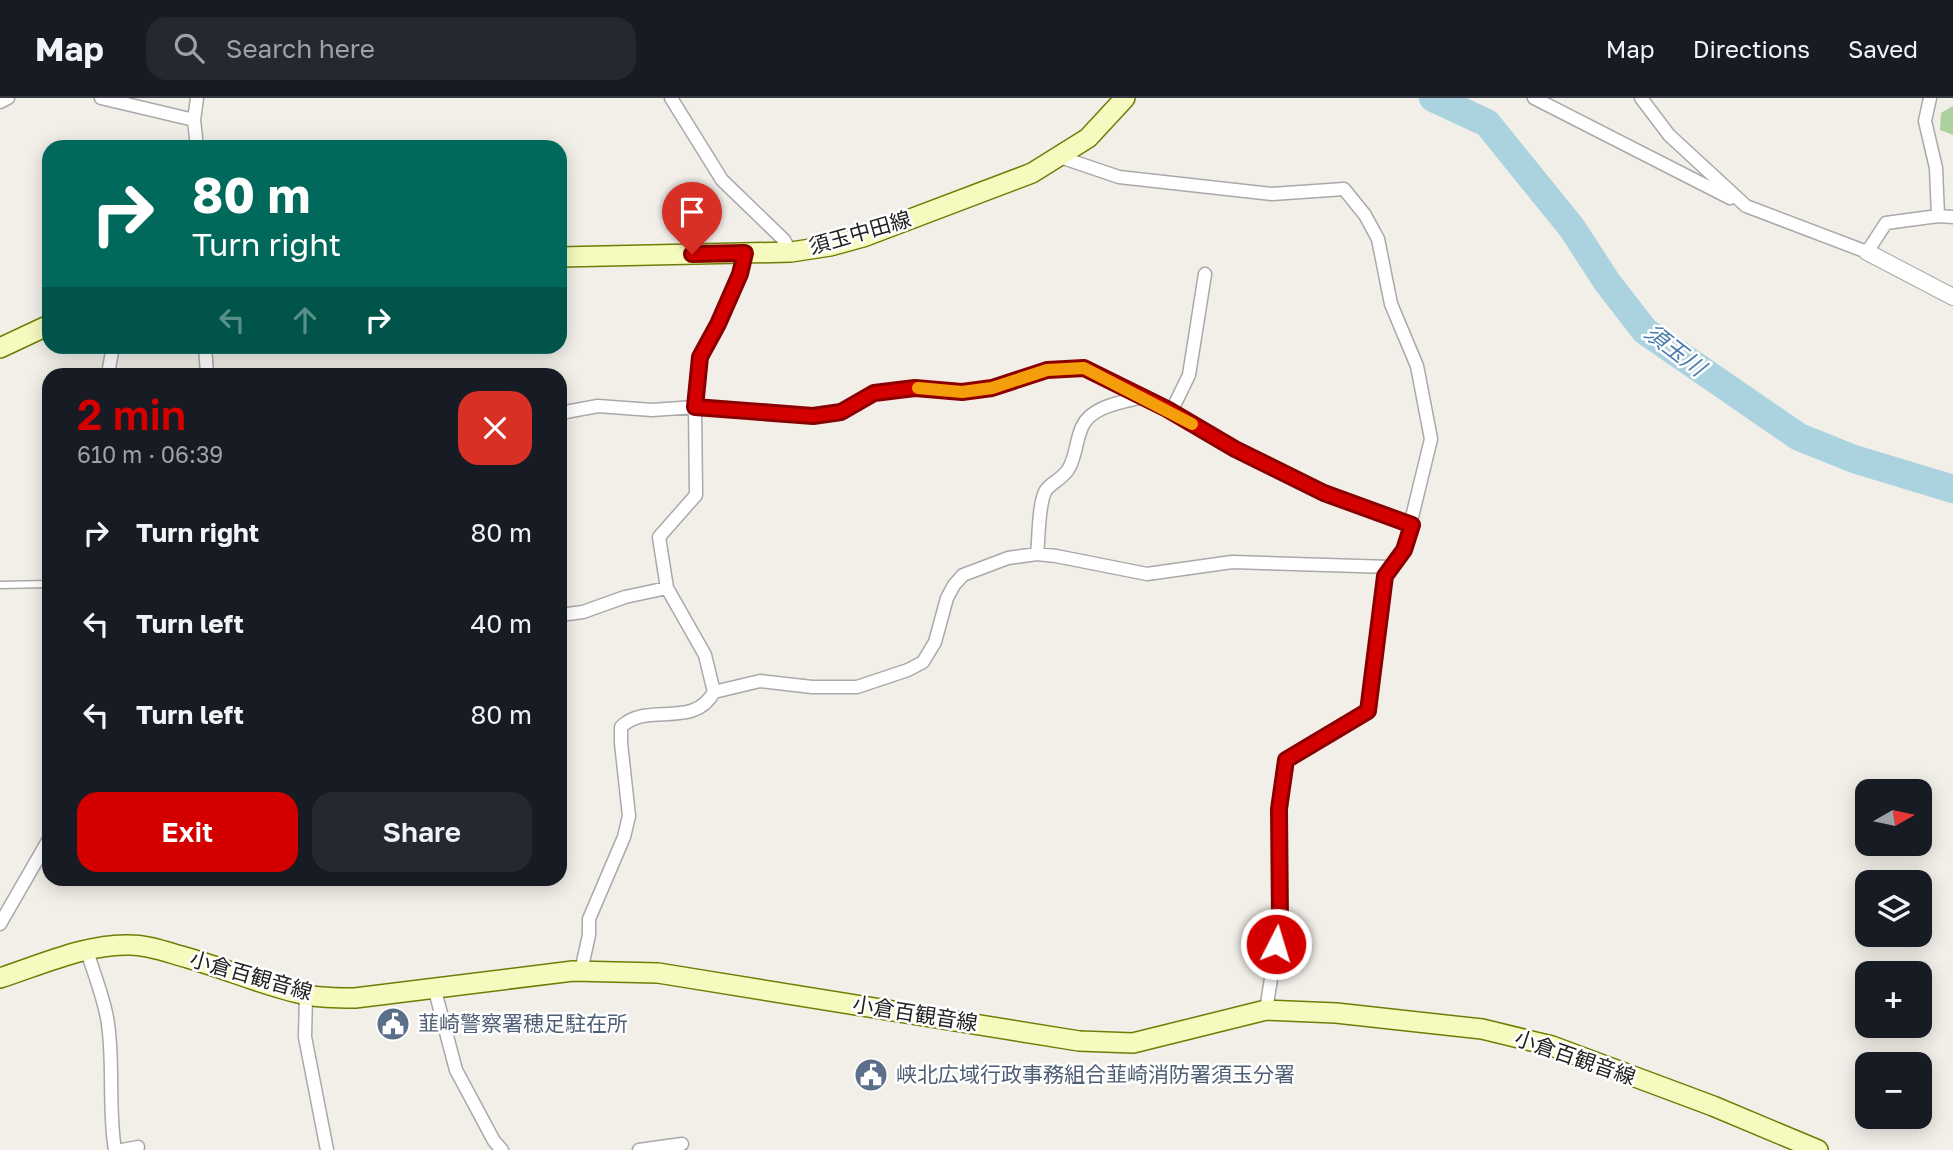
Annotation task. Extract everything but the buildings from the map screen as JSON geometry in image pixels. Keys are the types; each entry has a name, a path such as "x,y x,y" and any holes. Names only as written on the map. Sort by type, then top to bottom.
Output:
{"main road":[{"name":"須玉中田線","path":"567,257 791,252 830,247 1015,182 1088,138 1125,98"},
{"path":"0,348 42,328"},
{"name":"小倉百観音線","path":"0,978 87,951 131,944 154,948 306,995 355,998 581,971 658,973 1079,1041 1133,1043 1266,1010 1336,1013 1482,1029 1552,1046 1713,1106 1818,1150"}],"street":[{"path":"0,102 8,98"},
{"path":"101,98 194,120"},
{"path":"196,140 194,120 197,98"},
{"path":"671,98 722,180 784,240 791,252"},
{"path":"1534,98 1746,206 1867,252 1953,297"},
{"path":"1641,98 1669,135 1746,206"},
{"path":"1930,98 1925,121 1936,168 1938,216"},
{"path":"1060,157 1119,177 1272,194 1344,189 1365,215 1378,239 1391,304 1417,366 1431,439 1404,550 1385,576 1368,711 1286,760 1279,809 1280,922 1266,1010"},
{"path":"1867,252 1886,223 1938,216 1953,217"},
{"path":"581,971 589,934 589,919 625,837 629,816 621,727 631,718 693,712 707,704 714,692 705,655 667,588 659,537 696,495 695,407 700,357 740,274 745,253"},
{"path":"1171,412 1189,375 1205,274"},
{"path":"567,412 598,406 652,410 695,407 831,415 874,393 915,388 962,392 992,388 1047,370 1084,368 1324,493 1412,525"},
{"path":"1037,554 1042,499 1046,489 1060,480 1069,468 1083,424 1097,411 1143,397"},
{"path":"714,692 760,681 812,687 857,687 908,670 923,662 935,642 947,598 963,575 1007,558 1037,554 1147,574 1232,562 1391,567"},
{"path":"567,614 667,588"},
{"path":"0,924 42,851"},
{"path":"87,951 108,1023 111,1063 110,1119 115,1150"},
{"path":"434,987 456,1070 494,1141 502,1150"},
{"path":"306,995 305,1037 327,1150"},
{"path":"639,1150 682,1144"},
{"path":"122,1150 138,1147"}],"lane":[{"path":"0,585 42,584"}],"green space":[{"path":"1953,106 1953,135 1940,130 1941,113"}],"waterway":[{"name":"須玉川","path":"1433,98 1487,123 1572,228 1607,282 1645,331 1799,437 1854,459 1953,489"}],"slow traffic":[{"path":"918,388 962,392 992,388 1047,370 1084,368 1192,424"}],"place":[{"name":"韮崎警察署穂足駐在所","path":"393,1024"},
{"name":"峡北広域行政事務組合韮崎消防署須玉分署","path":"871,1075"}],"route":[{"path":"692,254 745,253 740,274 700,357 695,407 831,415 874,393 915,388 962,392 992,388 1047,370 1084,368 1324,493 1412,525 1404,550 1385,576 1368,711 1286,760 1279,809 1280,922 1276,944"}]}
